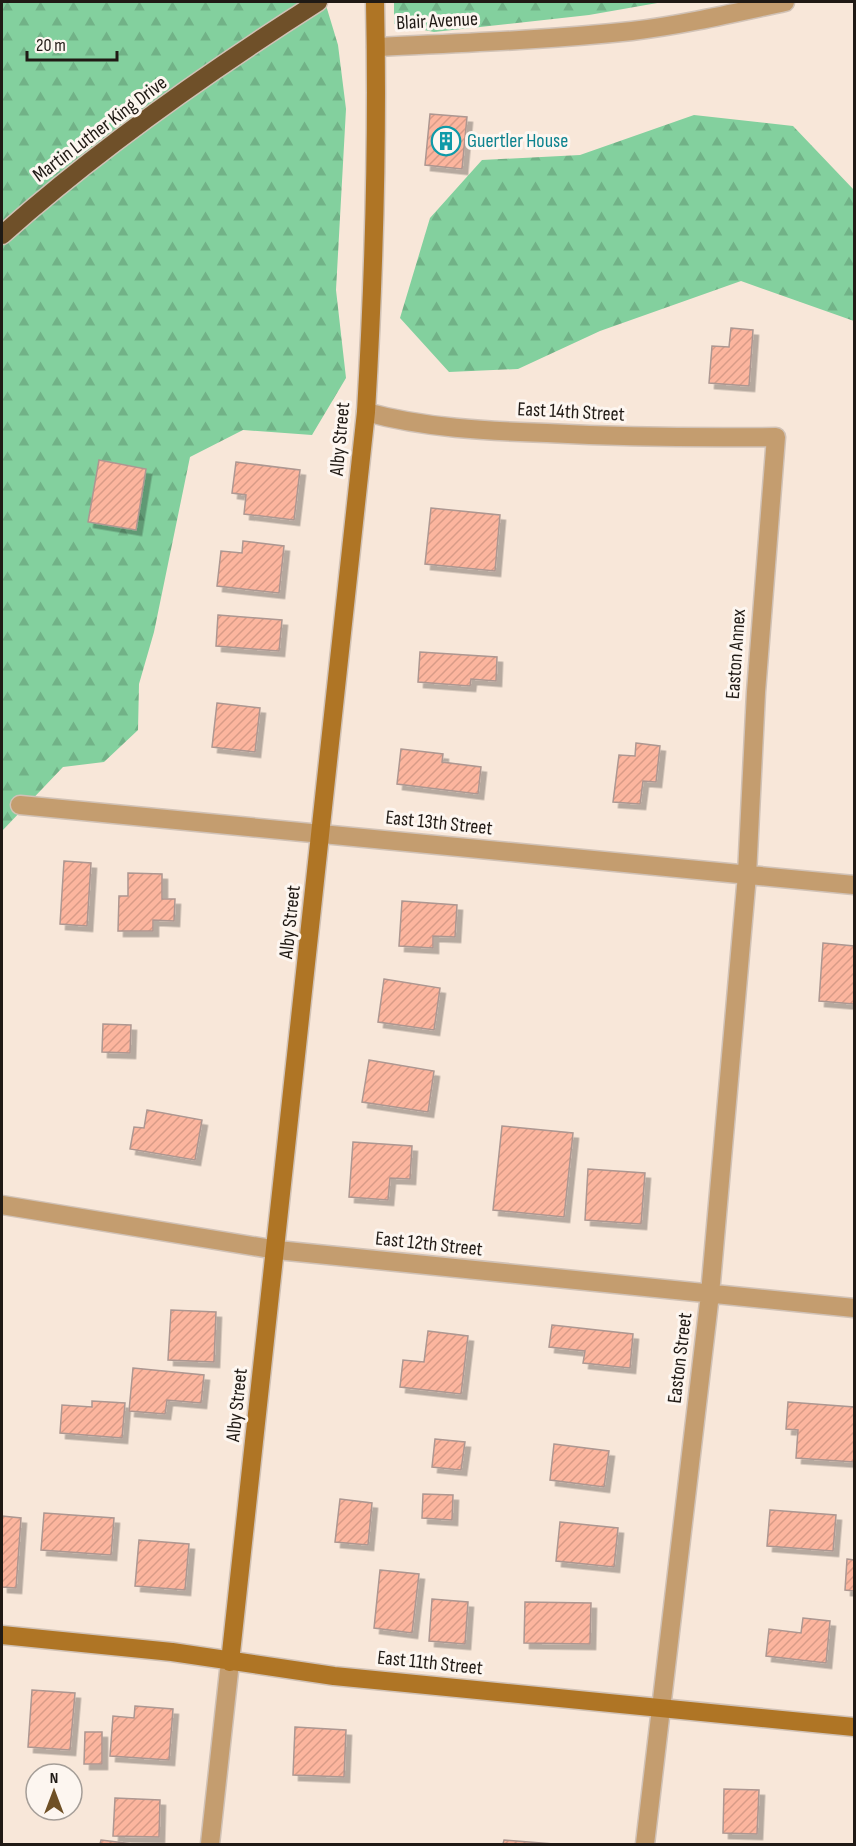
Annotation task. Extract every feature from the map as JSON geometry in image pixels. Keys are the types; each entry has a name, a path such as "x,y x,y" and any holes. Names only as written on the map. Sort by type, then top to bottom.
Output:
{"highway":[{"name":"Martin Luther King Drive","path":"2,235 130,132 260,39 318,2"}],"street":[{"name":"Alby Street","path":"210,1845 277,1250 366,412 372,305 375,2"},
{"name":"Blair Avenue","path":"376,47 554,38 634,30 714,17 785,2"},
{"name":"East 14th Street","path":"366,412 401,422 502,431 658,438 776,437"},
{"name":"Easton Annex","path":"747,875 756,692 776,437"},
{"name":"East 13th Street","path":"20,804 855,885"},
{"name":"Easton Street","path":"645,1845 710,1294 747,875"},
{"name":"East 12th Street","path":"2,1205 277,1250 855,1308"},
{"name":"East 11th Street","path":"2,1635 172,1652 334,1676 855,1727"}],"green space":[{"path":"2,2 325,2 338,45 346,109 336,290 346,378 312,435 243,430 190,457 154,632 139,684 138,730 104,762 63,767 2,831"},
{"path":"394,2 663,2 589,15 434,32 394,24"},
{"path":"694,115 793,126 854,190 854,321 741,281 600,331 518,369 449,372 400,318 430,218 482,160 580,155"}],"building":[{"name":"Guertler House","path":"430,114 467,117 462,169 425,165"},
{"path":"731,328 753,330 749,386 709,383 712,346 729,347"},
{"path":"99,460 146,469 136,530 88,522"},
{"path":"236,462 300,470 294,520 244,514 246,495 232,493"},
{"path":"431,508 500,515 495,571 425,564"},
{"path":"243,541 284,546 279,593 217,586 221,551 242,553"},
{"path":"218,615 282,620 279,651 216,646"},
{"path":"420,652 497,657 496,681 471,679 470,686 418,682"},
{"path":"217,703 260,708 255,752 212,747"},
{"path":"636,743 660,746 656,782 643,781 640,804 613,802 619,755 635,756"},
{"path":"401,749 443,754 442,762 481,767 478,794 397,784"},
{"path":"64,861 91,863 87,926 60,924"},
{"path":"128,873 162,874 162,899 175,899 174,921 153,920 153,931 118,931 119,896 128,896"},
{"path":"402,901 457,905 455,937 433,936 433,948 399,946"},
{"path":"823,943 854,946 854,1004 819,1001"},
{"path":"384,979 440,988 434,1030 378,1022"},
{"path":"103,1024 131,1025 130,1053 102,1052"},
{"path":"369,1060 434,1071 428,1112 362,1102"},
{"path":"147,1110 202,1120 195,1160 130,1149 134,1127 144,1128"},
{"path":"502,1126 573,1133 564,1217 493,1210"},
{"path":"353,1142 412,1146 410,1179 390,1178 388,1200 349,1197"},
{"path":"588,1169 645,1173 641,1224 585,1220"},
{"path":"171,1310 216,1312 214,1362 168,1360"},
{"path":"552,1325 633,1334 630,1368 583,1363 585,1351 549,1347"},
{"path":"428,1331 468,1336 461,1394 400,1387 403,1360 424,1362"},
{"path":"133,1368 204,1375 201,1403 167,1400 165,1414 129,1411"},
{"path":"92,1401 125,1403 122,1438 60,1433 62,1405 92,1407"},
{"path":"788,1402 854,1407 854,1462 796,1458 798,1430 786,1429"},
{"path":"435,1439 465,1442 461,1470 432,1467"},
{"path":"554,1444 609,1451 604,1487 550,1480"},
{"path":"423,1494 453,1495 452,1520 422,1518"},
{"path":"340,1499 372,1503 368,1545 335,1542"},
{"path":"770,1510 836,1515 833,1551 767,1546"},
{"path":"44,1513 114,1518 111,1555 41,1550"},
{"path":"2,1516 21,1518 16,1588 2,1587"},
{"path":"560,1522 618,1528 614,1567 556,1561"},
{"path":"139,1540 189,1544 185,1590 135,1586"},
{"path":"847,1559 854,1560 854,1591 845,1590"},
{"path":"380,1570 419,1574 412,1633 374,1628"},
{"path":"432,1599 468,1602 465,1644 429,1641"},
{"path":"525,1602 591,1603 590,1644 524,1643"},
{"path":"803,1618 830,1621 826,1663 766,1656 769,1629 801,1633"},
{"path":"32,1690 75,1693 70,1750 28,1747"},
{"path":"135,1706 173,1709 169,1760 110,1756 113,1716 134,1718"},
{"path":"295,1727 346,1730 344,1777 293,1775"},
{"path":"85,1732 102,1732 102,1764 84,1764"},
{"path":"724,1789 759,1790 757,1834 723,1833"},
{"path":"115,1798 160,1800 159,1837 113,1836"},
{"path":"101,1840 133,1844 100,1844"},
{"path":"504,1840 554,1844 503,1844"}],"place":[{"name":"Guertler House","path":"446,141"}]}
